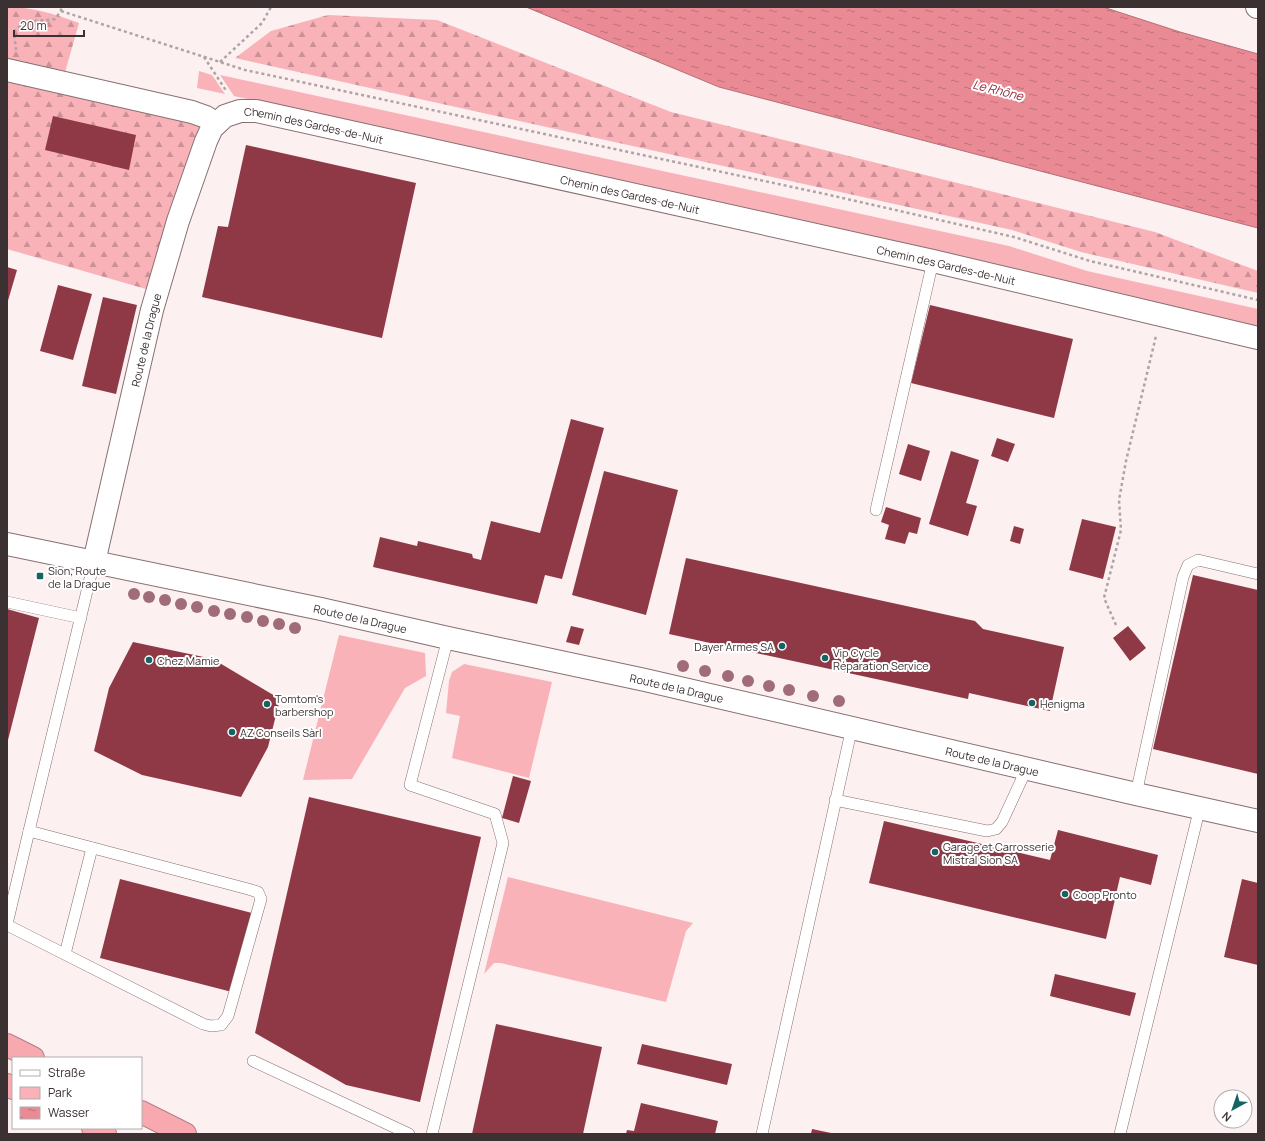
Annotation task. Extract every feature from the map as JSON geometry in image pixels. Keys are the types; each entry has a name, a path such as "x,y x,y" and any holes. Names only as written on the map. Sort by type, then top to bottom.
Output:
{"highway":[{"path":"7,1045 31,1057"},
{"path":"142,1112 185,1134"},
{"path":"95,1129 105,1134"}],"street":[{"path":"13,61 192,112 206,117 216,124"},
{"name":"Chemin des Gardes-de-Nuit","path":"216,124 224,116 240,111 256,111 933,261 1258,338"},
{"name":"Route de la Drague","path":"94,562 152,310 178,221 206,141 216,124"},
{"name":"Route de la Drague","path":"7,544 313,607 852,727 1136,794 1200,808 1258,818"}],"lane":[{"path":"876,510 933,261"},
{"path":"1136,794 1183,577 1188,565 1198,560 1258,574"},
{"path":"29,831 258,892 261,899 228,1016 221,1025 211,1026 203,1024 7,924 29,831 81,618 94,562"},
{"path":"7,602 81,618"},
{"path":"432,1134 503,843 495,814 410,785 448,638"},
{"path":"762,1134 852,727"},
{"path":"835,800 987,831 996,829 1002,822 1027,768"},
{"path":"1120,1134 1200,808"},
{"path":"65,954 92,848"},
{"path":"253,1061 409,1134"}],"path":[{"path":"13,61 15,49 14,32 18,26 24,22 55,19 61,11 61,7"},
{"path":"220,62 262,23 271,7"},
{"path":"61,11 245,70 742,176 992,232 1014,237 1090,261 1258,300"},
{"path":"204,57 240,111"},
{"path":"1116,626 1104,598 1121,530 1119,500 1126,461 1161,316"}],"green space":[{"path":"7,7 26,8 44,12 79,23 64,76 201,121 146,289 7,249"},
{"path":"328,15 437,20 671,112 1155,232 1258,271 1258,293 1081,252 1012,230 235,58 271,31"},
{"path":"199,71 212,75 225,94 197,88"},
{"path":"220,75 1009,246 1087,271 1258,309 1258,332 234,96"},
{"path":"339,635 425,653 426,676 405,688 352,779 303,780"},
{"path":"464,664 552,682 529,778 452,758 460,716 446,713 449,681 452,672"},
{"path":"508,877 693,923 686,931 666,1002 501,963 494,963 484,974"}],"water":[{"name":"Le Rhône","path":"526,7 1103,7 1180,32 1258,54 1258,228 719,87"}],"building":[{"path":"53,116 136,135 129,170 45,150"},
{"path":"246,145 416,183 382,338 202,297 218,226 228,227"},
{"path":"7,267 17,270 7,304"},
{"path":"58,285 92,294 73,360 40,351"},
{"path":"103,297 137,305 116,394 82,386"},
{"path":"930,305 1073,339 1054,418 911,383"},
{"path":"571,419 604,428 562,579 545,575 537,604 373,567 380,537 417,546 418,541 472,554 473,558 481,560 491,521 540,533"},
{"path":"997,438 1015,444 1008,462 991,456"},
{"path":"908,444 930,451 921,481 899,474"},
{"path":"951,451 979,460 966,503 977,506 968,536 929,524"},
{"path":"604,471 678,490 646,615 572,595"},
{"path":"886,507 921,518 917,534 909,532 905,544 885,539 889,525 881,522"},
{"path":"1082,519 1116,527 1103,579 1069,570"},
{"path":"1014,526 1024,529 1020,544 1010,541"},
{"path":"686,558 975,621 983,629 1064,647 1050,711 969,693 968,699 669,634"},
{"path":"1193,575 1258,590 1258,774 1153,749"},
{"path":"7,609 39,618 8,740 7,740"},
{"path":"571,626 584,629 579,645 566,642"},
{"path":"1128,626 1146,648 1130,661 1113,638"},
{"path":"133,642 213,659 280,699 268,747 241,797 142,775 94,751 109,688"},
{"path":"513,776 531,781 519,823 502,818"},
{"path":"309,797 481,837 420,1102 346,1085 255,1033"},
{"path":"884,821 1050,860 1058,830 1158,855 1151,885 1120,877 1106,939 869,883"},
{"path":"120,879 252,913 232,992 100,958"},
{"path":"1242,879 1258,883 1258,965 1224,957"},
{"path":"1055,974 1136,993 1130,1016 1050,996"},
{"path":"496,1024 602,1047 583,1134 472,1134"},
{"path":"642,1044 732,1064 727,1085 637,1064"},
{"path":"641,1103 718,1121 715,1134 626,1134 627,1130 634,1131"},
{"path":"812,1129 831,1133 831,1134 811,1134"}],"place":[{"name":"Sion, Route de la Drague","path":"40,576"},
{"name":"Dayer Armes SA","path":"782,646"},
{"name":"Vip Cycle Réparation Service","path":"825,658"},
{"name":"Chez Mamie","path":"149,660"},
{"name":"Henigma","path":"1032,703"},
{"name":"Tomtom's barbershop","path":"267,704"},
{"name":"AZ Conseils Sàrl","path":"232,732"},
{"name":"Garage et Carrosserie Mistral Sion SA","path":"935,852"},
{"name":"Coop Pronto","path":"1065,894"}]}
